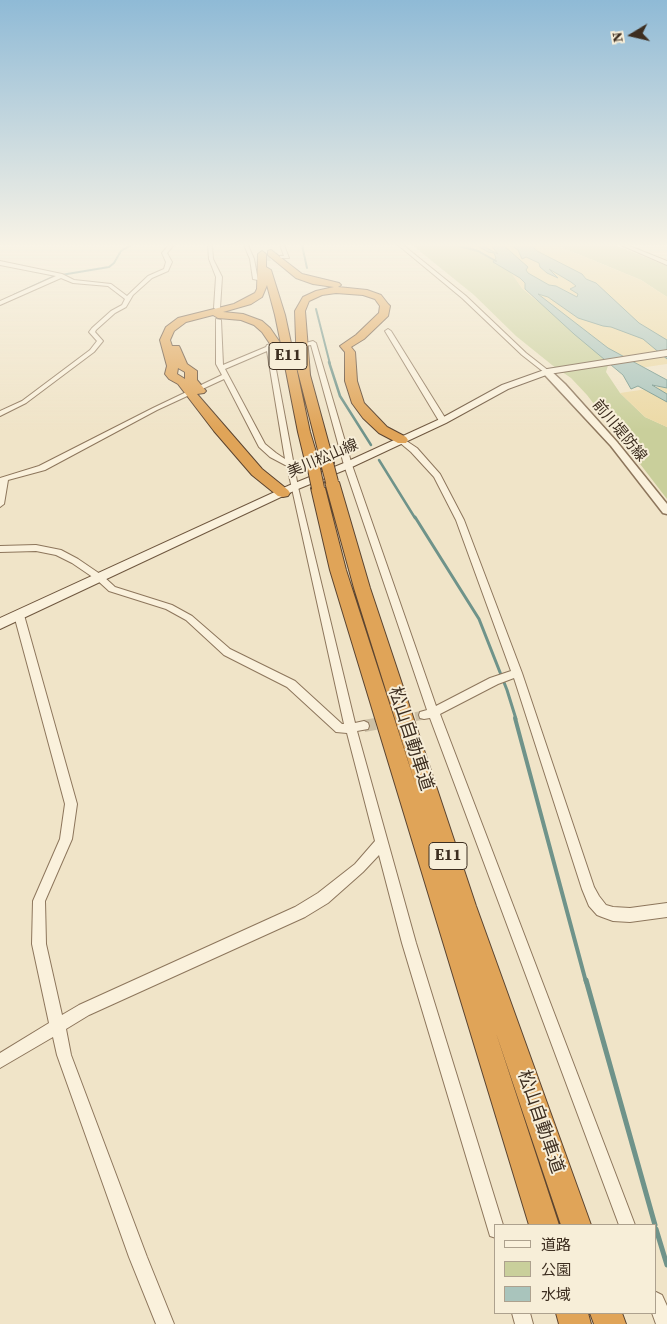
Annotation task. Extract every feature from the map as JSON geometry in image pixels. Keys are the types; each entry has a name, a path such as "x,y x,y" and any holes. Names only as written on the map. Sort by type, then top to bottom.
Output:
{"highway":[{"path":"234,307 182,320 175,324 166,334 166,346 173,366 171,374 194,391 283,493"},
{"name":"松山自動車道","path":"277,307 290,365 323,475 362,588 446,849 576,1224"},
{"name":"松山自動車道","path":"288,307 305,378 338,570 544,1224"},
{"path":"302,307 300,317 305,378"},
{"path":"385,307 384,314 360,337 345,346 350,352 351,380 358,402 367,415 383,430 402,440"},
{"path":"392,307 393,312 389,319 362,342 361,349 358,351 359,379 360,387 376,413 402,440"},
{"path":"194,391 191,371 182,366 173,338 181,326 198,318 234,315 252,320 266,330 290,365"}],"main road":[{"name":"美川松山線","path":"0,624 294,487 348,466 442,421 506,387 552,371 667,353"}],"street":[{"path":"0,414 24,402 92,352 100,341 92,332 94,329 113,312 123,307"},
{"path":"474,307 524,354 552,371"},
{"path":"218,320 219,364 262,445 273,455 290,465"},
{"path":"388,331 442,421"},
{"path":"305,344 313,343 348,466 420,676 429,713 627,1224"},
{"path":"221,368 271,346 294,487 351,728 409,943 494,1224"},
{"name":"前川堤防線","path":"552,371 562,386 614,444 667,511"},
{"path":"0,504 2,480 60,459 226,376"},
{"path":"402,440 426,462 449,496 460,520 518,673 588,889 594,901 602,910 613,914 630,916 667,910"},
{"path":"0,549 36,548 58,552 100,578 112,589 169,608 189,618 227,652 290,684 340,729 364,726"},
{"path":"19,615 71,804 66,839 39,902 39,944 67,1064 138,1257 165,1324"},
{"path":"429,713 494,681 518,673"},
{"path":"0,1061 84,1010 300,912 323,898 359,868 382,842"},
{"path":"657,1304 665,1324"}],"green space":[{"path":"486,307 545,307 611,356 606,372 620,393 645,417 667,427 667,499 587,395 571,378 516,336"}],"sand":[{"path":"545,307 667,307 667,364 626,370"},
{"path":"667,386 667,427 645,417 620,393"}],"water":[{"path":"544,307 555,307 608,348 667,380 667,388 652,385 667,394 667,402 638,386 631,389 623,375"},
{"path":"562,307 622,307 639,323 667,340 667,359 643,339 611,327 578,318"}],"waterway":[{"path":"316,309 330,364"},
{"path":"329,362 340,396 371,445"},
{"path":"379,460 415,518"},
{"path":"415,517 479,619 507,690 516,719"},
{"path":"515,718 586,982"},
{"path":"586,980 655,1224"},
{"path":"657,1232 667,1265"}],"tunnel":[{"path":"402,719 424,715"},
{"path":"364,726 409,718"}]}
